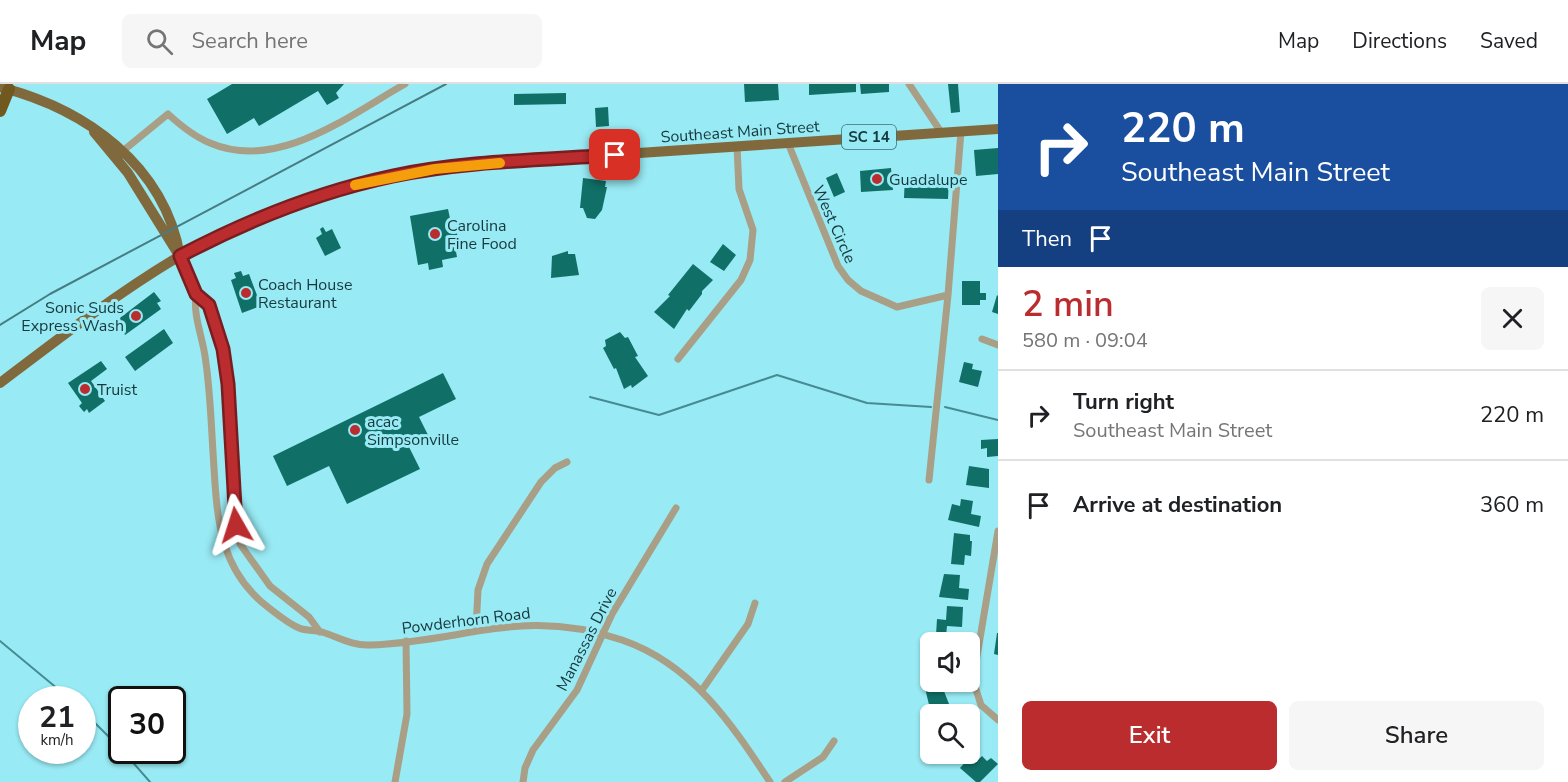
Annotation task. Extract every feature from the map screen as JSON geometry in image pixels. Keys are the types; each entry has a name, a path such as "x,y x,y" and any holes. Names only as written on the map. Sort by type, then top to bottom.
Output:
{"highway":[{"path":"0,111 4,88"}],"main road":[{"path":"4,88 57,105 92,130 111,139 124,150 156,192 175,226 180,256"},
{"name":"Southeast Main Street","path":"0,382 128,288 180,256 290,206 394,176 489,163 998,129"},
{"path":"92,130 128,173 180,256"}],"street":[{"path":"124,150 168,114 207,143 224,148 262,151 277,149 300,142 405,84"},
{"path":"909,84 941,132"},
{"path":"929,480 948,295 961,131"},
{"name":"West Circle","path":"788,143 838,266 848,280 861,291 897,307 948,295"},
{"path":"678,359 741,279 750,260 753,230 740,189 737,146"},
{"name":"Powderhorn Road","path":"180,256 196,294 209,305 223,349 228,384 234,506 240,544 270,586 309,617 320,632"},
{"name":"Powderhorn Road","path":"196,294 193,310 205,357 213,488 223,546 237,576 261,602 300,628 359,645 476,629 550,624 580,627 603,634 652,653 702,690 735,730 770,782"},
{"path":"982,339 998,345"},
{"path":"476,629 478,590 487,564 541,482 555,468 567,462"},
{"name":"Manassas Drive","path":"523,782 525,768 533,750 577,690 634,574 676,508"},
{"path":"998,531 973,676 978,700 985,710 998,720"},
{"path":"702,690 748,624 755,603"},
{"path":"395,782 407,714 406,640"},
{"path":"785,782 823,757 834,741"}],"building":[{"path":"232,84 344,84 336,93 339,98 327,105 318,91 259,126 254,118 227,134 207,99"},
{"path":"744,84 778,84 779,100 745,102"},
{"path":"809,84 856,84 856,92 809,95"},
{"path":"860,84 889,84 889,92 861,94"},
{"path":"948,84 958,84 960,112 951,113"},
{"path":"566,93 566,104 514,105 514,94"},
{"path":"608,107 609,126 596,127 595,108"},
{"path":"998,148 998,174 976,176 974,150"},
{"path":"891,168 893,190 861,192 860,171"},
{"path":"837,173 845,192 834,197 826,178"},
{"path":"905,175 949,177 948,199 904,198"},
{"path":"583,178 606,181 605,187 607,187 602,210 595,219 587,218 583,208 580,208"},
{"name":"Carolina Fine Food","path":"448,209 452,228 456,227 458,240 454,241 457,257 442,260 443,267 429,270 428,263 418,265 410,216"},
{"path":"323,227 326,232 332,229 341,248 325,256 316,238 322,234 320,229"},
{"path":"723,244 736,255 724,271 710,262"},
{"path":"568,251 568,254 575,254 579,275 551,278 552,256"},
{"path":"693,264 713,280 702,291 689,311 687,309 674,329 654,312 670,296 668,295"},
{"name":"Coach House Restaurant","path":"241,271 243,276 249,274 261,306 242,313 231,280 236,278 234,273"},
{"path":"962,281 980,281 980,293 986,293 986,300 980,300 980,305 962,305"},
{"name":"Sonic Suds Express Wash","path":"154,292 161,301 157,303 161,309 125,335 122,329 118,332 112,324"},
{"path":"998,296 998,314 992,312"},
{"path":"164,329 173,343 135,371 125,357"},
{"path":"620,332 625,338 628,337 638,356 635,357 648,376 632,388 631,385 624,389 616,368 614,369 603,348 606,346 605,340"},
{"path":"101,361 107,369 91,381 105,401 89,413 87,409 84,412 79,406 82,403 68,383"},
{"path":"964,362 973,364 972,369 982,371 978,387 959,382"},
{"path":"443,373 456,399 419,417 429,437 409,447 420,469 347,504 329,466 287,486 273,456"},
{"path":"998,439 998,456 987,457 987,448 981,449 981,440"},
{"path":"969,466 989,469 989,488 966,485"},
{"path":"961,499 973,501 971,514 981,516 979,527 948,520 952,504 960,506"},
{"path":"954,533 970,535 970,541 972,541 971,556 965,555 964,565 951,564"},
{"path":"944,574 960,575 959,588 969,589 968,600 939,597"},
{"path":"947,606 963,607 962,627 947,626 946,632 936,632 937,619 946,620"},
{"path":"998,633 998,655 994,654"},
{"path":"926,692 944,692 949,704 929,704"},
{"path":"982,756 987,761 991,758 998,764 980,782 976,782 960,768 964,764 980,764"}],"waterway":[{"path":"590,397 659,415 777,375 867,403 931,407"},
{"path":"945,407 998,420"},
{"path":"0,641 54,686"},
{"path":"96,724 108,736"},
{"path":"134,764 150,782"}],"railway":[{"path":"0,325 50,294 446,84"}],"slow traffic":[{"path":"355,185 435,169 500,163"}],"place":[{"name":"Guadalupe","path":"877,179"},
{"name":"Carolina Fine Food","path":"435,234"},
{"name":"Coach House Restaurant","path":"246,293"},
{"name":"Sonic Suds Express Wash","path":"136,316"},
{"name":"Truist","path":"85,389"},
{"name":"acac Simpsonville","path":"355,430"}],"route":[{"path":"236,525 228,384 223,349 209,305 196,294 180,256 211,239 272,213 308,199 362,183 435,169 489,163 615,155"}]}
